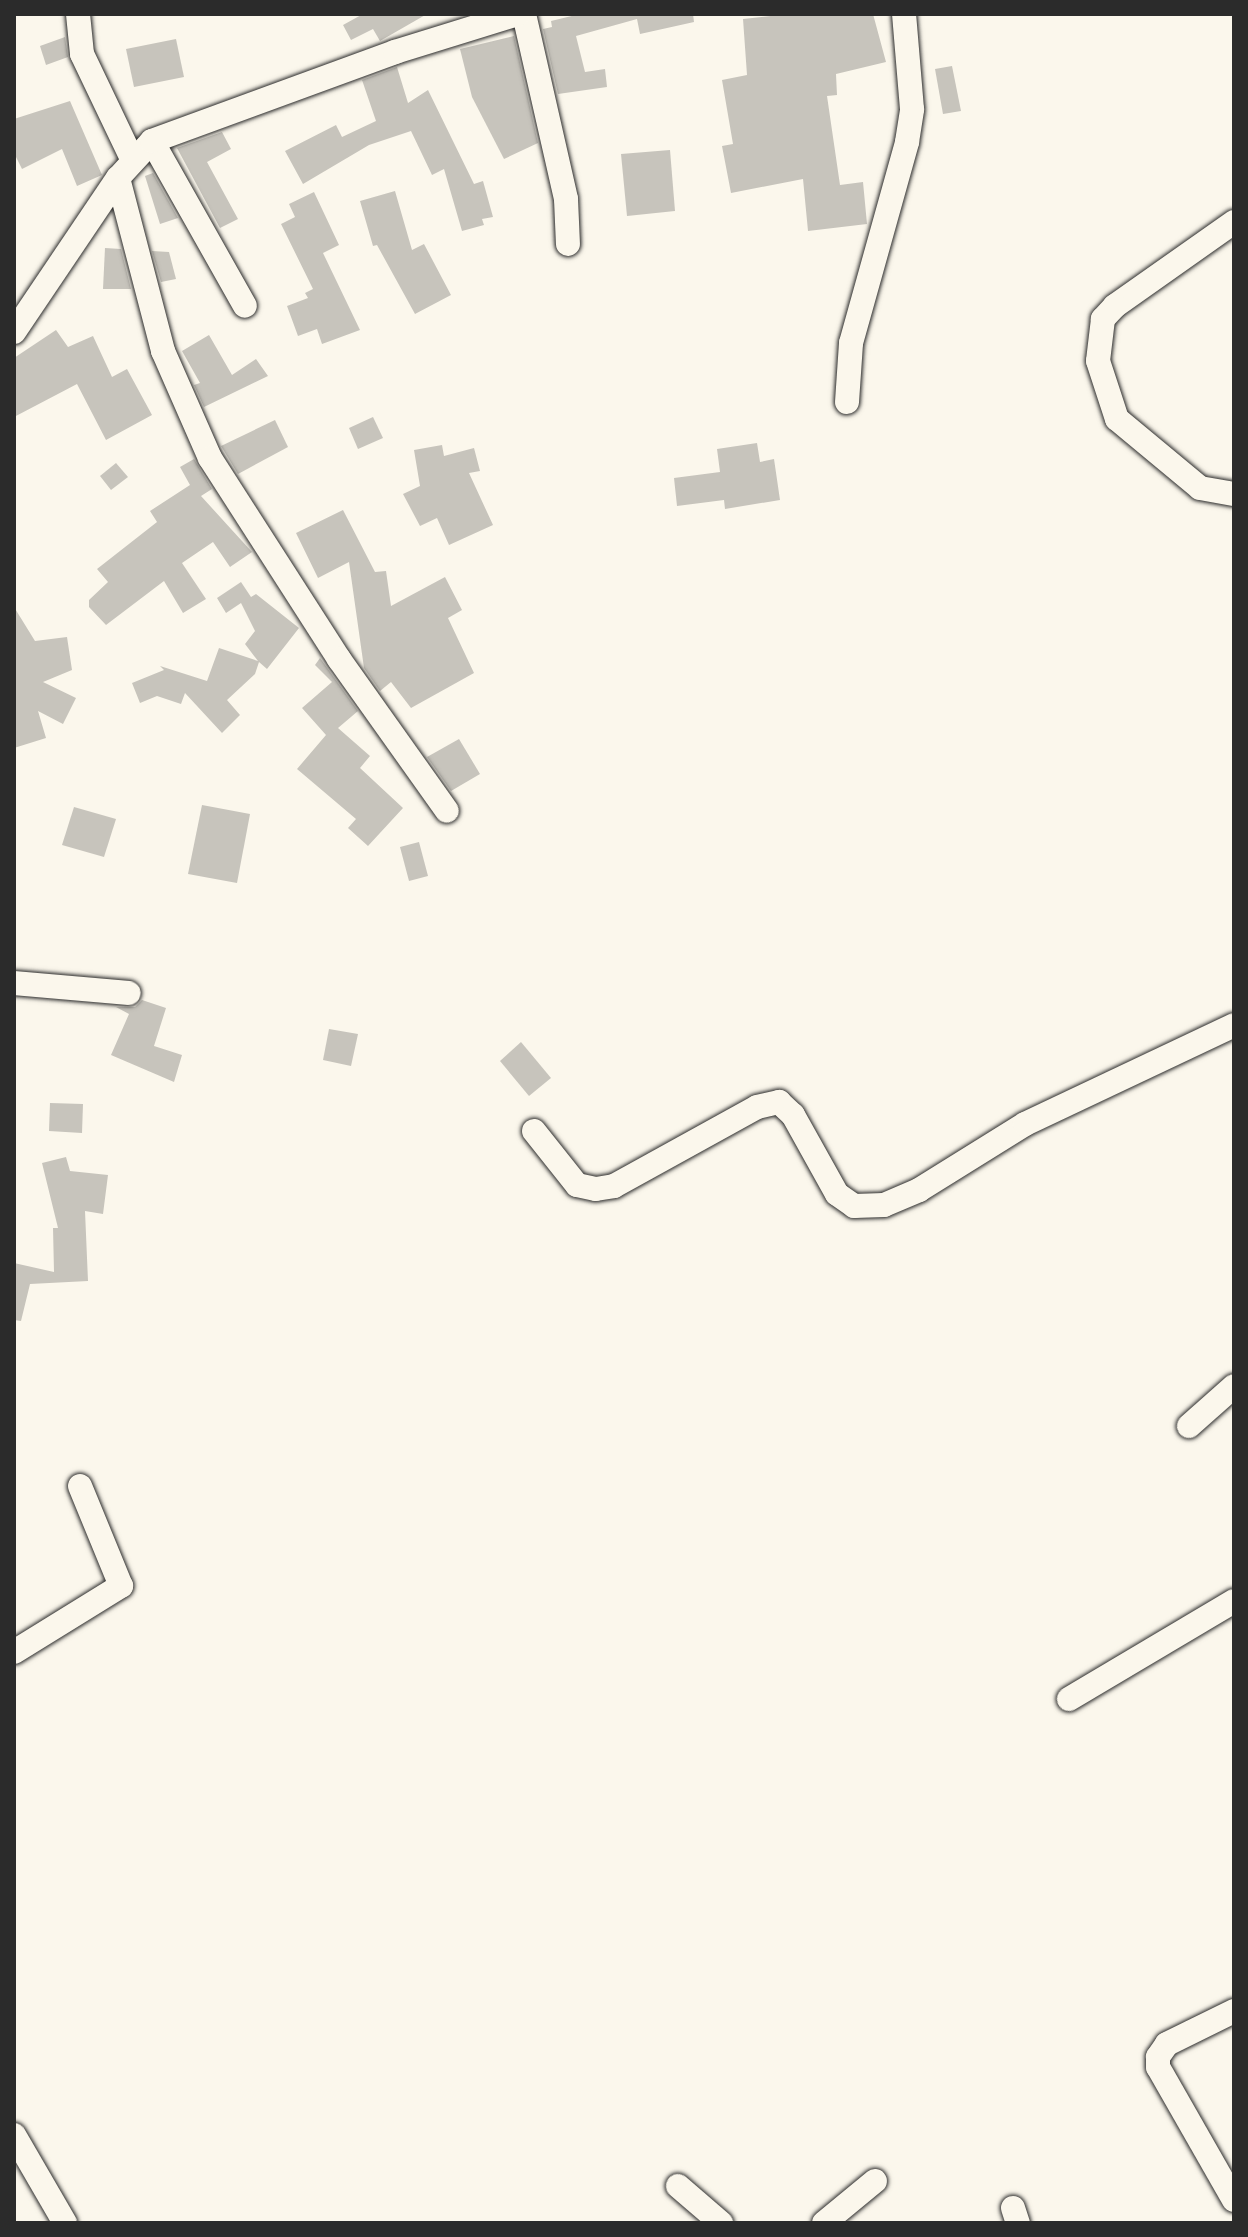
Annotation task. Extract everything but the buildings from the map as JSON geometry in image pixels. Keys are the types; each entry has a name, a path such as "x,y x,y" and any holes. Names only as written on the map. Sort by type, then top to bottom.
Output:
{"street":[{"path":"78,14 82,54 125,168 163,351 197,433 233,501 447,811"},
{"path":"14,332 125,168 152,141 521,14 566,199 568,244"},
{"path":"847,402 851,343 907,142 912,109 904,14"},
{"path":"152,141 245,306"},
{"path":"1234,222 1115,306 1103,319 1098,361 1117,419 1200,488 1234,494"},
{"path":"14,983 129,993"},
{"path":"534,1131 577,1185 596,1189 614,1186 757,1107 779,1102 793,1115 837,1194 854,1206 884,1205 919,1190 1025,1124 1234,1025"},
{"path":"1189,1426 1234,1386"},
{"path":"14,1652 121,1586 80,1486"},
{"path":"1069,1699 1234,1601"},
{"path":"1234,2011 1167,2044 1158,2057 1158,2067 1234,2200"},
{"path":"14,2135 65,2223"},
{"path":"824,2223 875,2181"},
{"path":"678,2186 721,2223"}]}
